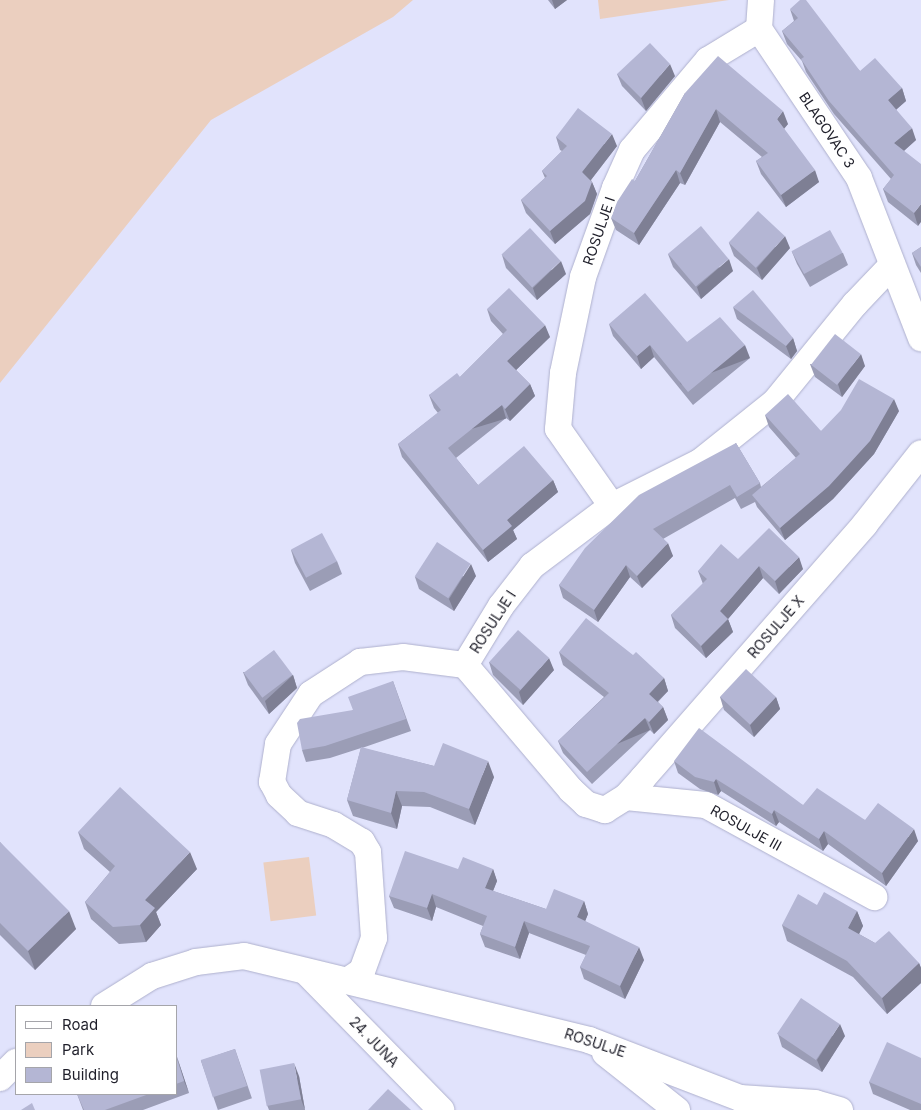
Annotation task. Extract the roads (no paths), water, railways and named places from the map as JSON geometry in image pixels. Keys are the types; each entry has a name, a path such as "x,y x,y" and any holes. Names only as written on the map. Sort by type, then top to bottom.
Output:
{"street":[{"path":"760,29 761,0"},
{"name":"BLAGOVAC 3","path":"760,29 859,178 892,265"},
{"name":"ROSULJE I","path":"612,506 558,429 563,373 583,277 615,188 632,150 708,60 760,29"},
{"path":"892,265 921,338"},
{"name":"ROSULJE I","path":"347,981 362,971 374,938 368,852 362,842 334,825 298,812 279,796 272,782 278,744 311,694 360,662 403,657 465,665 501,606 532,566 612,506 700,462 775,402 855,304 892,265"},
{"name":"ROSULJE X","path":"626,797 865,524 921,453"},
{"path":"465,665 586,804 605,810 626,797"},
{"name":"ROSULJE III","path":"626,797 706,805 874,897"},
{"path":"106,1005 152,976 196,962 244,956 308,974 347,981"},
{"name":"24. JUNA","path":"308,974 440,1110"},
{"name":"ROSULJE","path":"347,981 589,1040 740,1098 815,1103 840,1110"},
{"path":"589,1040 677,1110"},
{"path":"0,1078 15,1063"}]}
